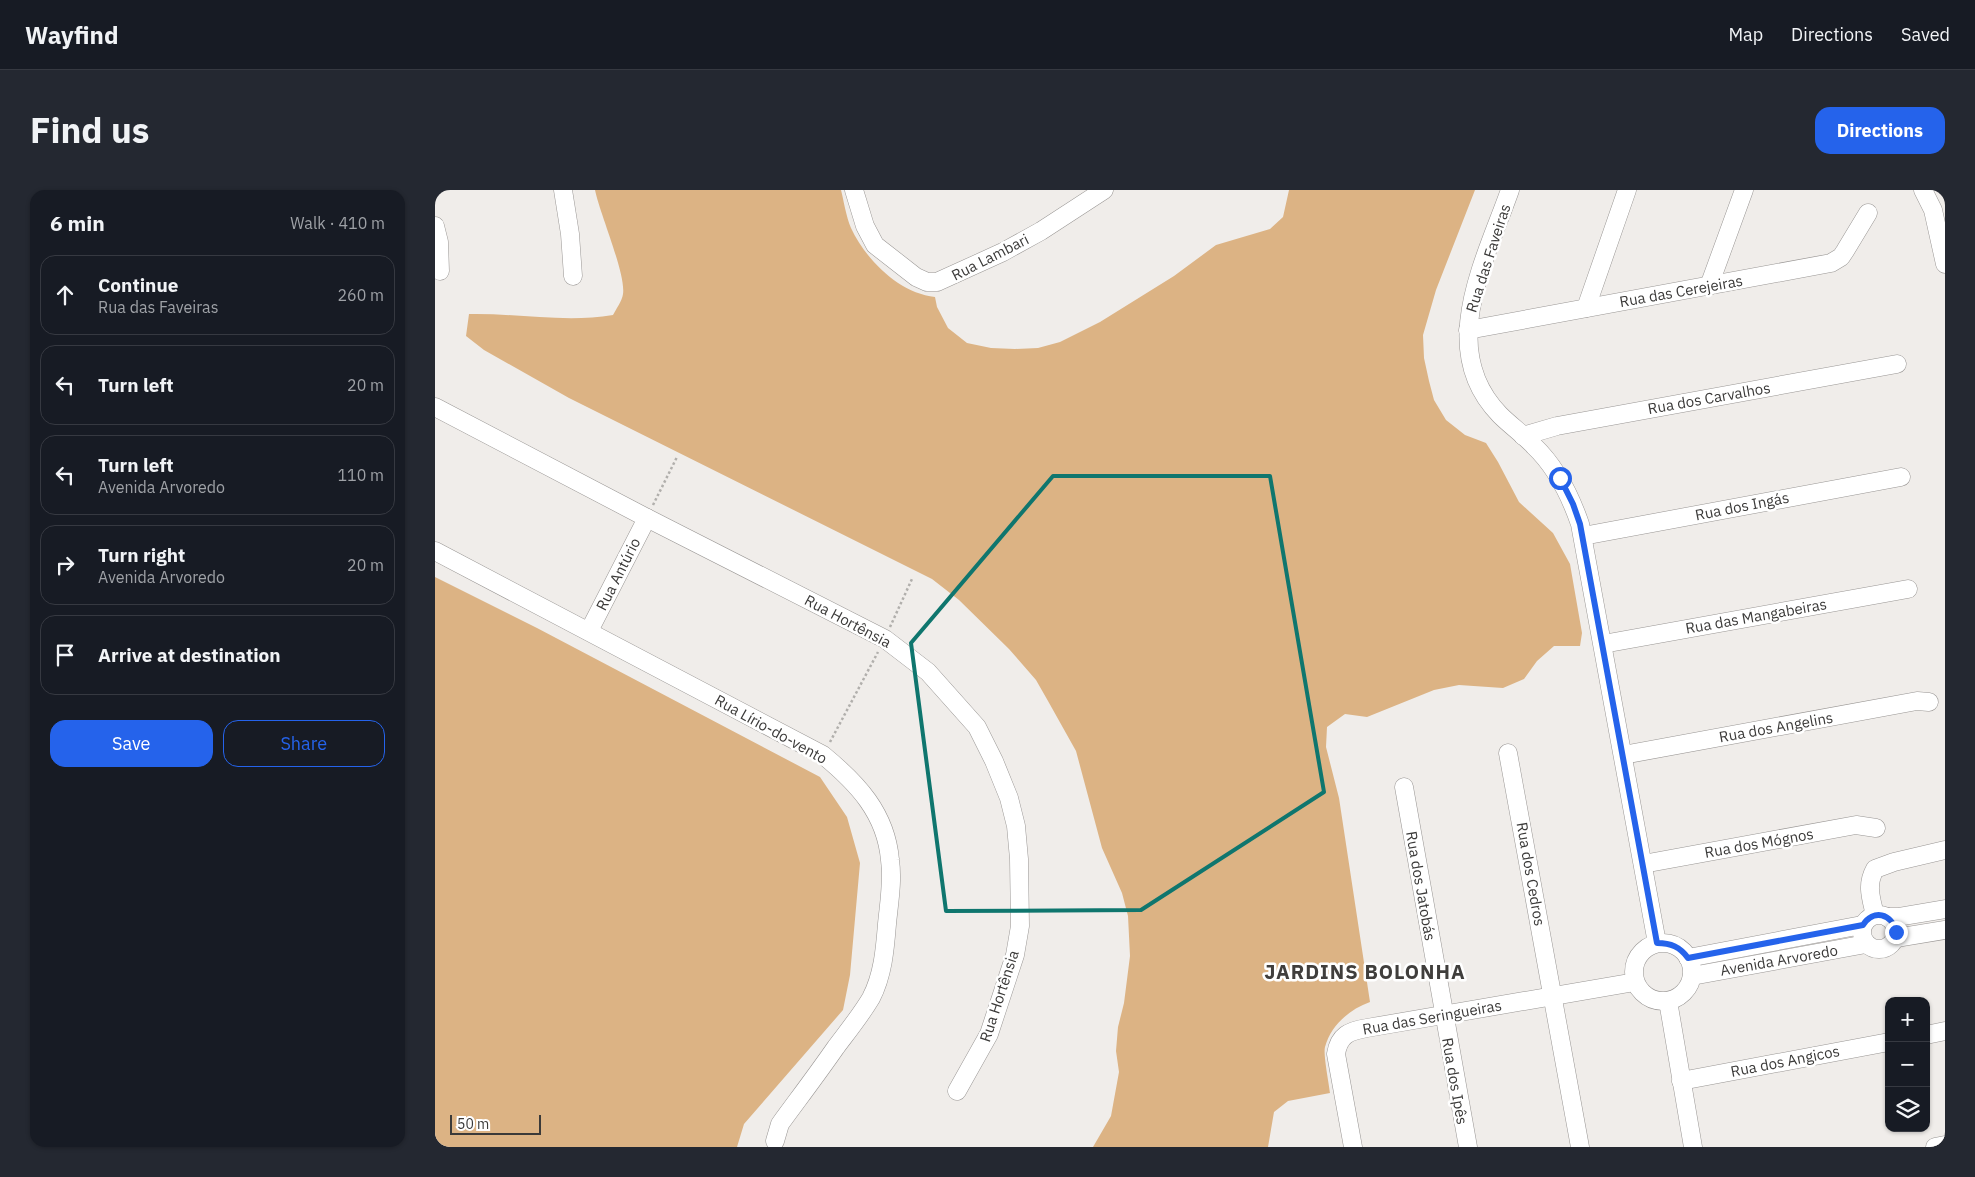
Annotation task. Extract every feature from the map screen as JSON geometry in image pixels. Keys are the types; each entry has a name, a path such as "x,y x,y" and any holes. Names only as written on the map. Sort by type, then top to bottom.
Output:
{"street":[{"path":"563,190 570,234 573,276"},
{"name":"Rua Lambari","path":"854,190 865,226 875,245 916,277 927,282 937,282 1003,252 1041,231 1104,190"},
{"name":"Rua das Faveiras","path":"1510,190 1472,297 1468,330 1470,356 1474,371 1484,393 1499,414 1548,461 1560,478 1573,504 1583,536 1657,943"},
{"path":"1586,308 1627,190"},
{"path":"1709,286 1744,190"},
{"path":"1923,190 1933,210 1945,264"},
{"name":"Rua das Cerejeiras","path":"1468,330 1831,263 1845,252 1868,213"},
{"path":"435,226 439,242 440,271"},
{"name":"Rua dos Carvalhos","path":"1523,436 1557,426 1897,364"},
{"name":"Rua Hortênsia","path":"435,407 647,518 885,638 928,672 977,727 994,761 1009,798 1016,826 1020,926 1015,955 989,1034 957,1092"},
{"name":"Rua dos Ingás","path":"1583,536 1901,477"},
{"name":"Rua Antúrio","path":"589,631 647,518"},
{"name":"Rua Lírio-do-vento","path":"435,551 823,755 859,787 881,824 891,861 891,883 885,944 877,982 871,997 859,1016 780,1124 775,1141"},
{"name":"Rua das Mangabeiras","path":"1603,644 1908,589"},
{"name":"Rua dos Angelins","path":"1623,754 1917,701 1929,702"},
{"name":"Rua dos Cedros","path":"1508,753 1580,1147"},
{"name":"Rua dos Jatobás","path":"1404,787 1443,1015"},
{"name":"Rua dos Mógnos","path":"1643,864 1856,825 1876,828"},
{"path":"1875,919 1869,879 1875,869 1893,862 1945,850"},
{"name":"Avenida Arvoredo","path":"1688,958 1875,919 1945,909"},
{"path":"1875,919 1895,926 1896,938"},
{"path":"1866,944 1861,935 1875,919"},
{"name":"Avenida Arvoredo","path":"1692,976 1866,944 1877,950 1883,949 1888,947 1896,938 1945,930"},
{"path":"1657,943 1675,946 1683,951 1688,958 1692,976 1689,984 1684,992 1668,1001 1648,998 1635,982 1633,972 1635,962 1648,947 1657,943"},
{"name":"Rua das Seringueiras","path":"1353,1147 1336,1054 1337,1046 1342,1036 1359,1029 1635,982"},
{"path":"1668,1001 1693,1147"},
{"name":"Rua dos Ipês","path":"1443,1015 1468,1147"},
{"path":"1930,1034 1945,1031"},
{"name":"Rua dos Angicos","path":"1681,1081 1885,1043"},
{"path":"1935,1147 1945,1145"}],"path":[{"path":"647,518 677,457"},
{"path":"823,755 885,638 912,579"}],"highlighted area":[{"path":"1053,476 1270,476 1324,792 1141,910 946,911 911,643"}],"shaded area":[{"path":"595,190 841,190 846,214 857,240 865,252 885,273 909,289 935,297 937,307 948,328 967,343 991,348 1015,349 1038,348 1060,342 1100,322 1174,276 1216,245 1270,229 1283,217 1289,190 1475,190 1436,290 1423,335 1424,358 1429,381 1434,400 1446,420 1465,435 1486,443 1519,502 1553,533 1570,564 1582,633 1580,646 1554,646 1537,661 1524,679 1503,688 1459,685 1434,690 1367,717 1345,714 1327,727 1326,747 1339,798 1370,1002 1355,1009 1342,1019 1328,1039 1325,1047 1325,1056 1330,1093 1288,1101 1274,1112 1268,1147 1093,1147 1111,1116 1119,1072 1116,1051 1118,1027 1124,1003 1130,956 1128,916 1122,893 1102,848 1076,751 1036,680 1009,649 959,600 932,579 569,398 484,350 466,336 469,314 559,318 613,315 623,294 623,285 617,259"},
{"path":"435,577 537,628 820,777 847,817 860,863 850,975 843,1010 744,1124 737,1147 435,1147"}],"district":[{"name":"JARDINS BOLONHA","path":"1365,971"}],"route":[{"path":"1560,478 1573,504 1580,524 1589,565 1657,943 1667,943 1675,946 1683,951 1688,958 1863,925 1866,920 1875,915 1881,915 1892,920 1896,932"}]}
